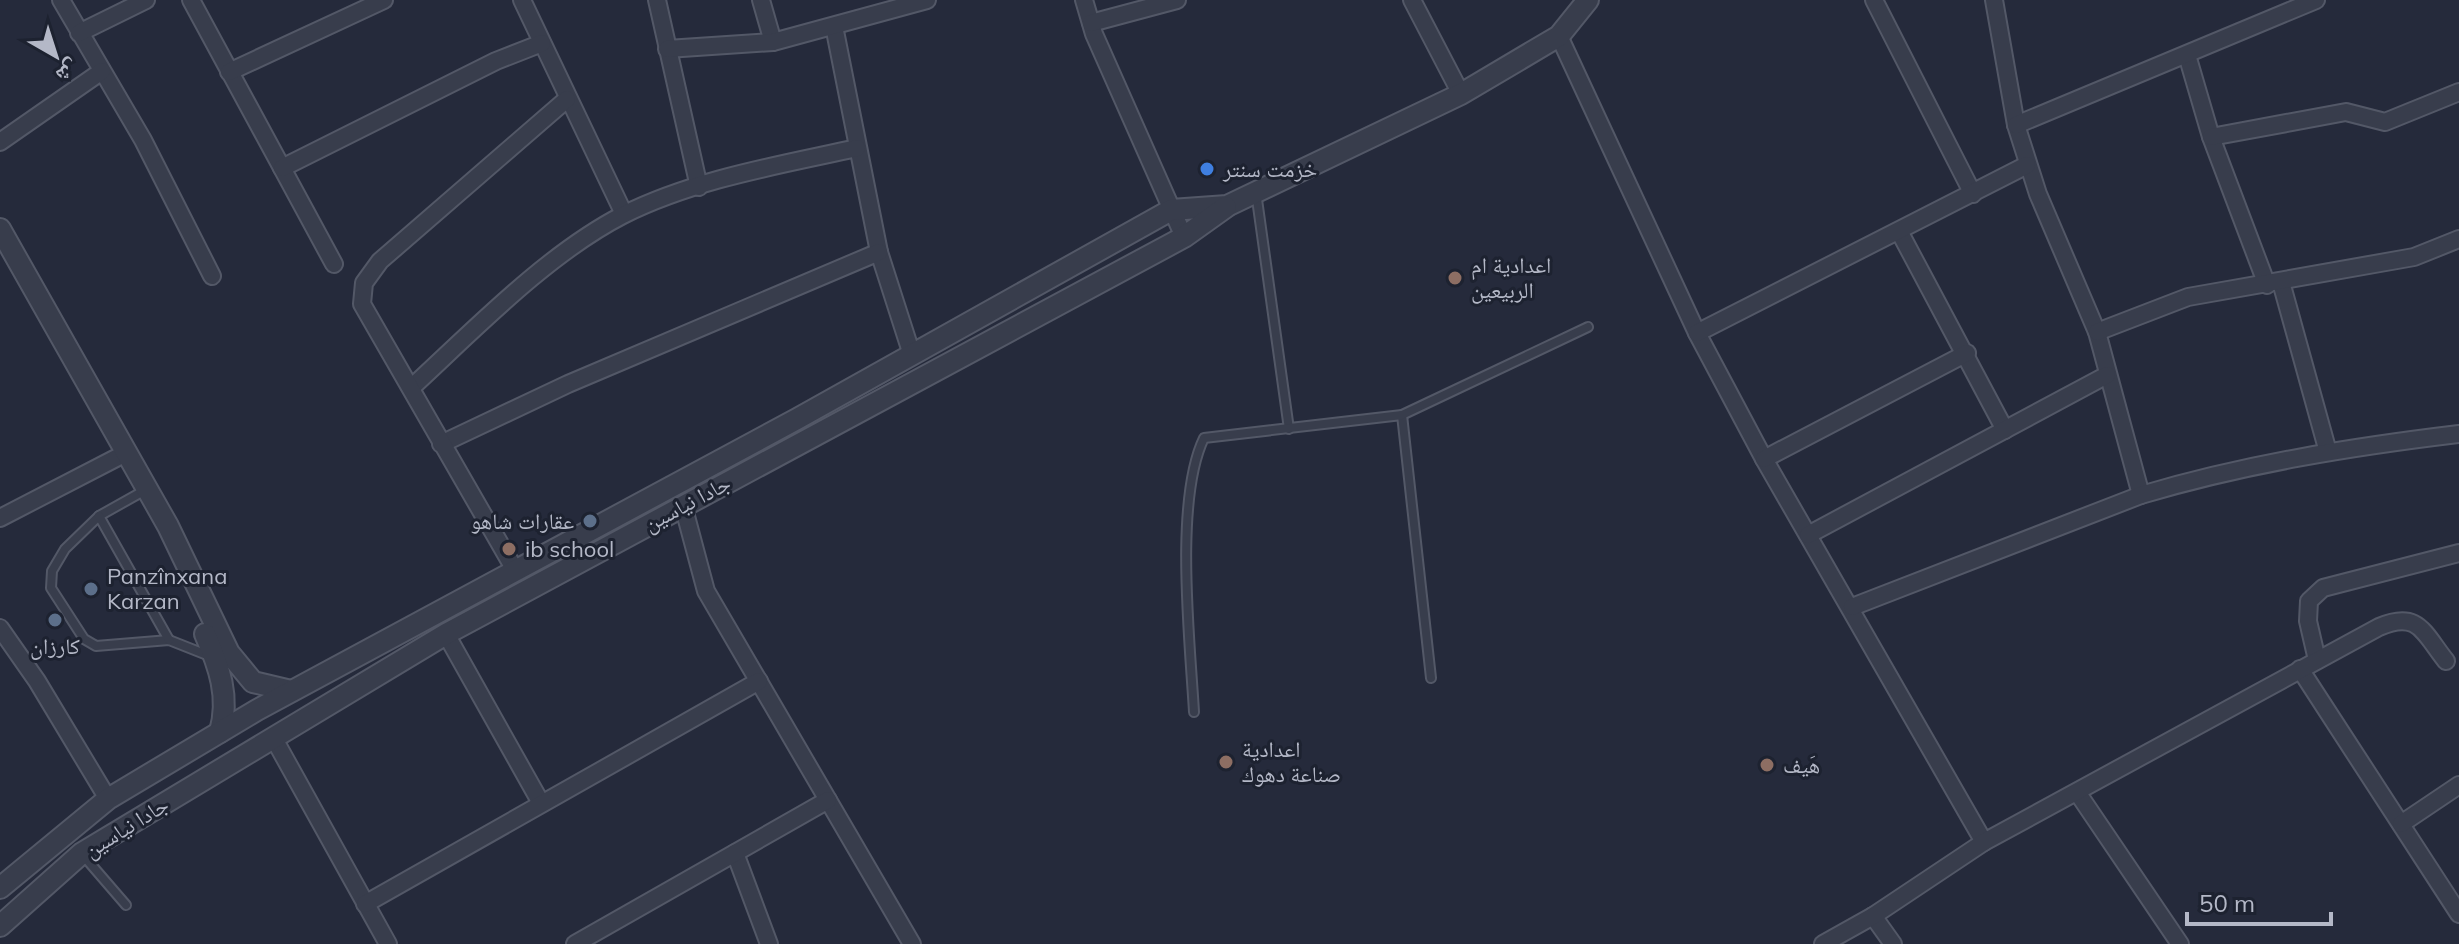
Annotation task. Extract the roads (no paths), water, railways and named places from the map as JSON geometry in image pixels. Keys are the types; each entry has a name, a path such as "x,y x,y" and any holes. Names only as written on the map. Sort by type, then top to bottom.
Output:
{"street":[{"path":"61,0 143,140 212,276"},
{"path":"79,33 146,0"},
{"path":"191,0 334,264"},
{"path":"229,72 384,0"},
{"path":"522,0 624,214"},
{"path":"657,0 699,187"},
{"path":"761,0 773,42"},
{"path":"1084,0 1091,23 1184,237"},
{"path":"1091,23 1177,0"},
{"path":"1412,0 1461,94"},
{"path":"1588,0 1559,36 1697,333 1764,459 1852,607 1984,842"},
{"path":"1874,0 1973,194"},
{"path":"1994,0 2016,125 2027,165 2097,332 2141,495"},
{"path":"2016,125 2316,0"},
{"path":"667,49 773,42 921,1"},
{"path":"834,26 879,252 912,355"},
{"name":"جادا نیاسین","path":"0,926 82,853 474,618 1184,237 1227,206 1461,94 1559,36"},
{"path":"282,168 496,61 542,43"},
{"path":"2187,55 2211,137 2274,284 2328,452"},
{"path":"0,141 102,71"},
{"path":"2211,137 2346,112 2385,122 2459,92"},
{"path":"515,570 362,304 364,283 392,250 567,99"},
{"path":"411,388 516,291 624,214 699,187 857,148"},
{"path":"1697,333 2027,165"},
{"path":"1171,210 1227,206"},
{"name":"جادا نیاسین","path":"0,888 108,799 220,732 912,355 1171,210"},
{"path":"0,229 168,526 229,653 247,676 261,685 291,691"},
{"path":"1899,231 1967,353 2005,430"},
{"path":"2097,332 2188,297 2414,257 2459,239"},
{"path":"0,249 140,493 216,659 225,714 220,732"},
{"path":"441,444 568,384 879,252"},
{"path":"1764,459 1967,353"},
{"path":"1808,535 2107,375"},
{"path":"1852,607 2141,495 2243,468 2328,452 2459,434"},
{"path":"0,518 120,456"},
{"path":"683,505 706,591 912,944"},
{"path":"2317,660 2308,621 2309,601 2323,588 2459,553"},
{"path":"463,598 474,618"},
{"path":"1823,944 1873,916 1984,842 2399,618 2416,622 2446,661"},
{"path":"0,628 37,681 108,799"},
{"path":"446,634 541,803"},
{"path":"2300,669 2459,914"},
{"path":"223,687 242,693 247,676"},
{"path":"365,904 759,681"},
{"path":"273,737 388,944"},
{"path":"2401,824 2459,785"},
{"path":"2077,792 2180,944"},
{"path":"576,944 828,800"},
{"path":"735,853 769,944"},
{"path":"1873,916 1893,944"}],"lane":[{"path":"1255,191 1289,429"},
{"path":"1194,712 1187,571 1193,459 1204,438 1402,415 1588,327"},
{"path":"1402,415 1431,678"},
{"path":"140,493 99,516 65,549 52,571 51,588 64,613 84,639 96,646 169,640 216,659"},
{"path":"99,516 169,640"},
{"path":"82,853 126,905"}],"place":[{"name":"خزمت سنتر","path":"1207,169"},
{"name":"اعدادية ام الربيعين","path":"1455,278"},
{"name":"عقارات شاهو","path":"590,521"},
{"name":"ib school","path":"509,549"},
{"name":"Panzînxana Karzan","path":"91,589"},
{"name":"كارزان","path":"55,620"},
{"name":"اعدادية صناعة دهوك","path":"1226,762"},
{"name":"هَيف","path":"1767,765"}]}
